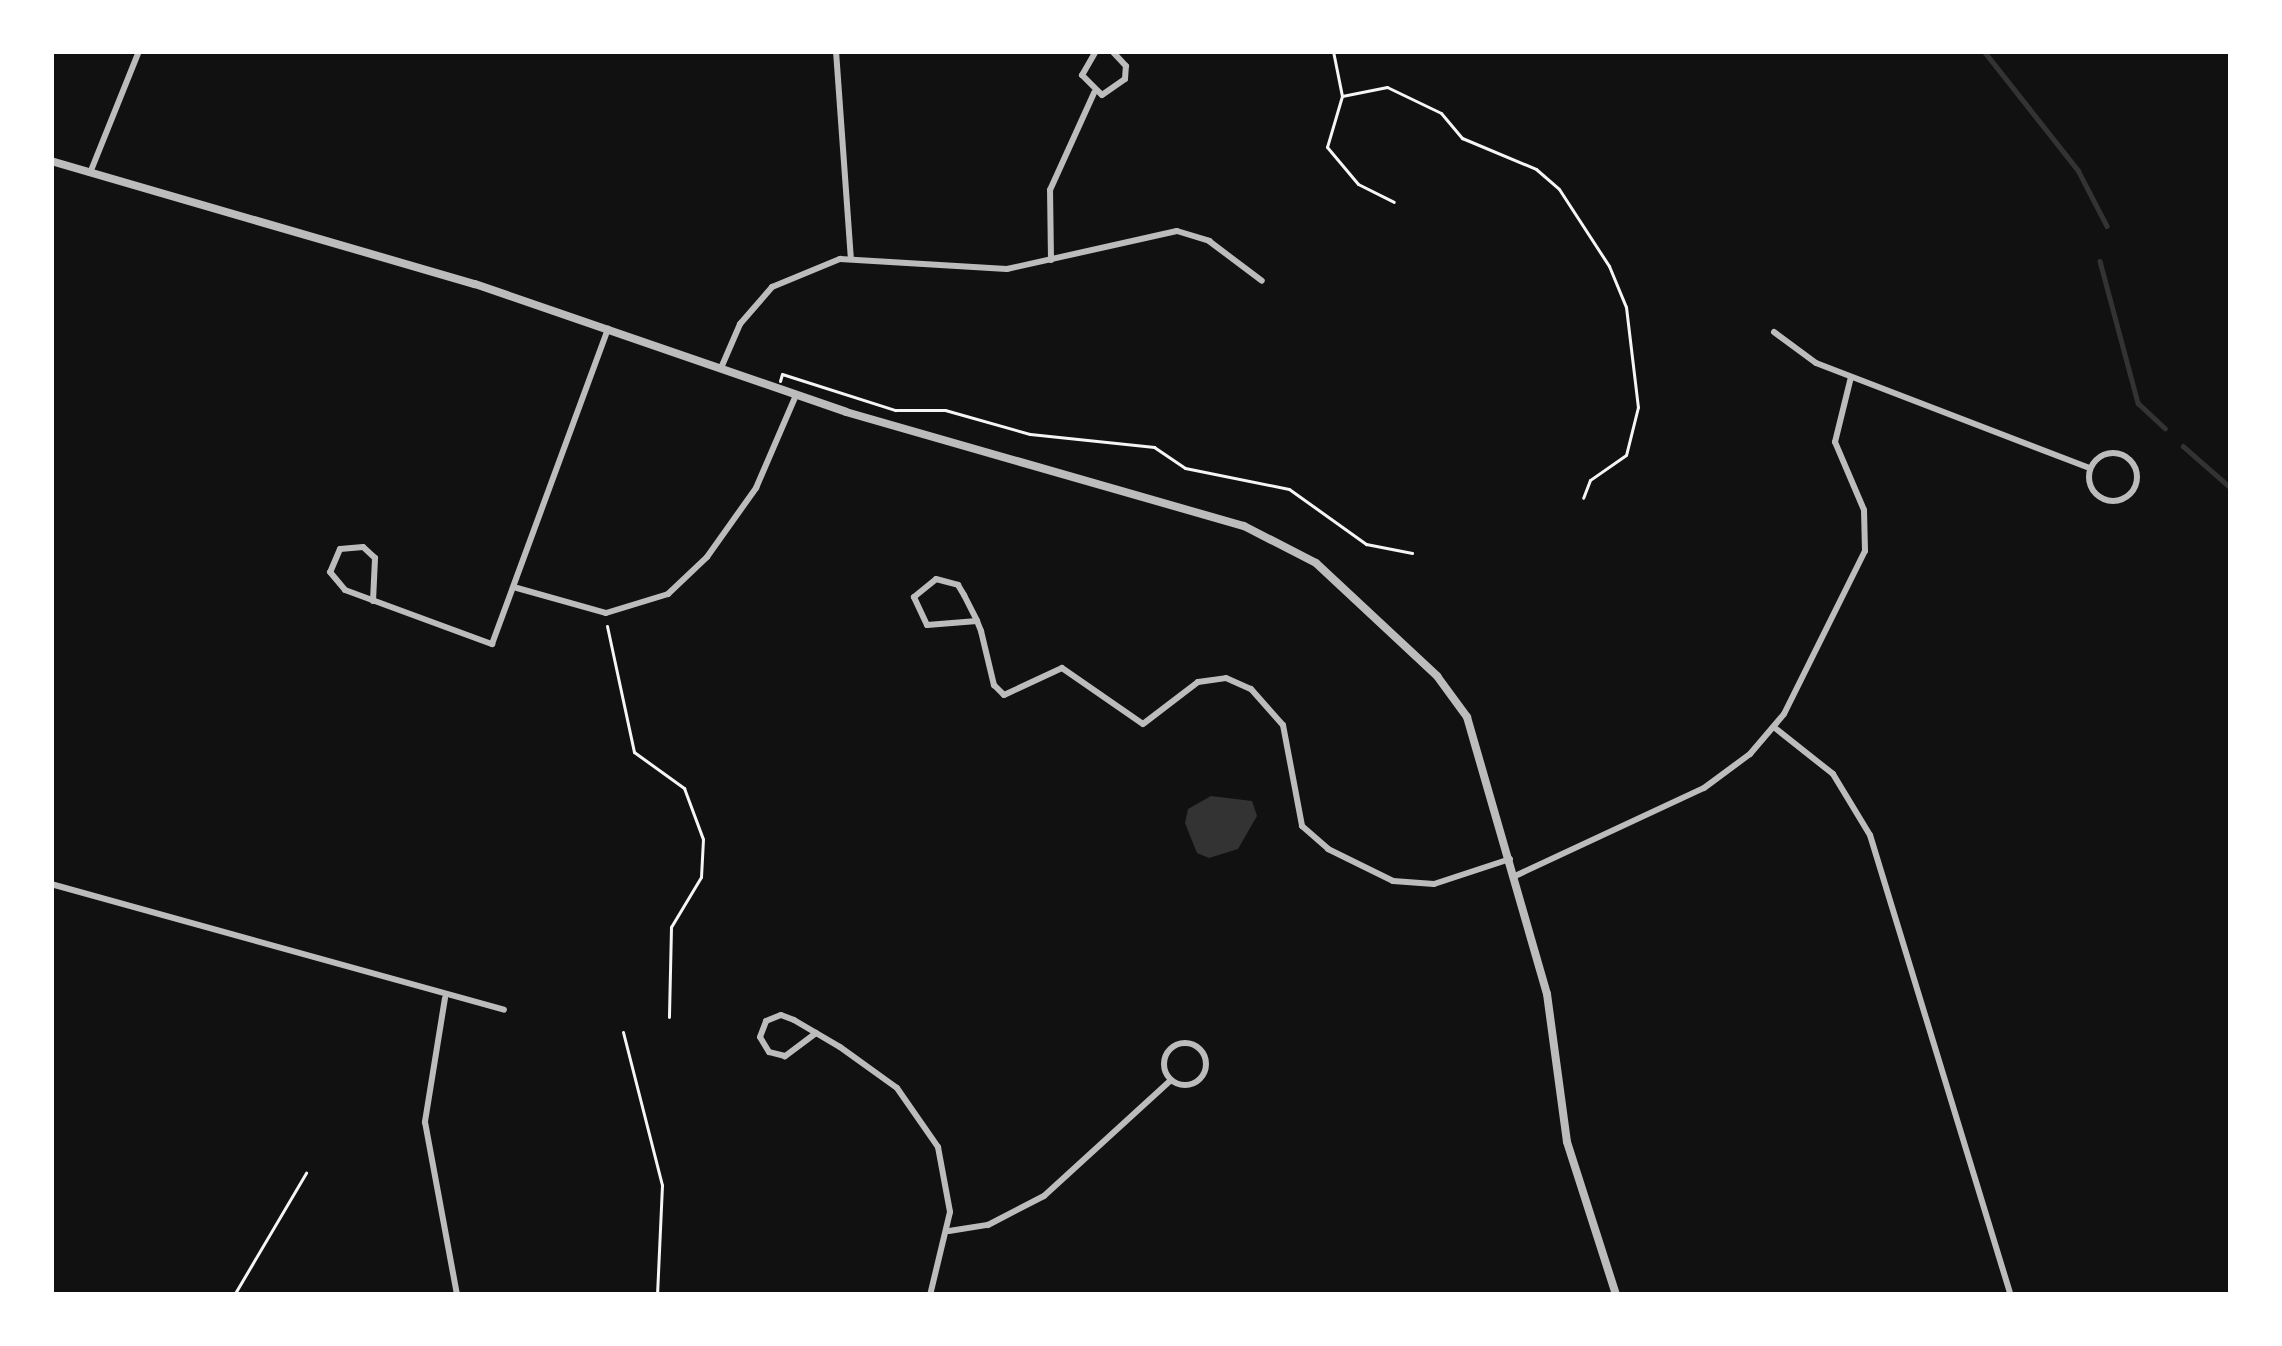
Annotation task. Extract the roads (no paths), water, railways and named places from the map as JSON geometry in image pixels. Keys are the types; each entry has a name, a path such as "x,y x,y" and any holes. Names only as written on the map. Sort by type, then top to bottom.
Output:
{"street":[{"path":"90,173 139,51"},
{"path":"836,51 851,258"},
{"path":"1051,260 1050,190 1094,93 1082,67 1096,51"},
{"path":"1094,93 1110,94 1125,80 1126,66 1112,51"},
{"path":"51,161 608,329 796,395 1244,526 1304,554 1459,703 1515,876 1551,1013 1563,1124 1616,1295"},
{"path":"721,368 740,324 772,287 812,266 851,258 1007,269 1177,231 1209,241 1262,281"},
{"path":"373,601 375,557 356,545 340,549 330,563 333,579 373,601 493,644 608,329"},
{"path":"1774,332 1852,377 2090,468"},
{"path":"1515,876 1704,788 1774,728 1865,551 1864,510 1834,442 1852,377"},
{"path":"516,588 605,613 652,602 695,571 765,473 796,395"},
{"path":"2122,455 2136,472 2134,486 2107,500 2092,489 2090,468 2101,456 2122,455"},
{"path":"976,621 927,625 914,597 926,582 952,580 976,621 991,677 1004,694 1062,668 1143,724 1198,682 1226,678 1251,689 1282,725 1302,826 1328,850 1393,881 1434,884 1510,859"},
{"path":"1774,728 1833,774 1870,836 2011,1295"},
{"path":"51,884 504,1010"},
{"path":"445,996 425,1122 457,1295"},
{"path":"816,1033 785,1056 769,1052 760,1037 777,1015 816,1033 884,1077 921,1115 944,1164 949,1231 930,1295"},
{"path":"949,1231 988,1225 1044,1196 1171,1080 1200,1079 1206,1065 1197,1046 1179,1043 1168,1051 1171,1080"}],"waterway":[{"path":"1984,51 2078,170 2107,226"},
{"path":"2100,261 2138,403 2165,428"},
{"path":"2183,446 2231,488"}]}
